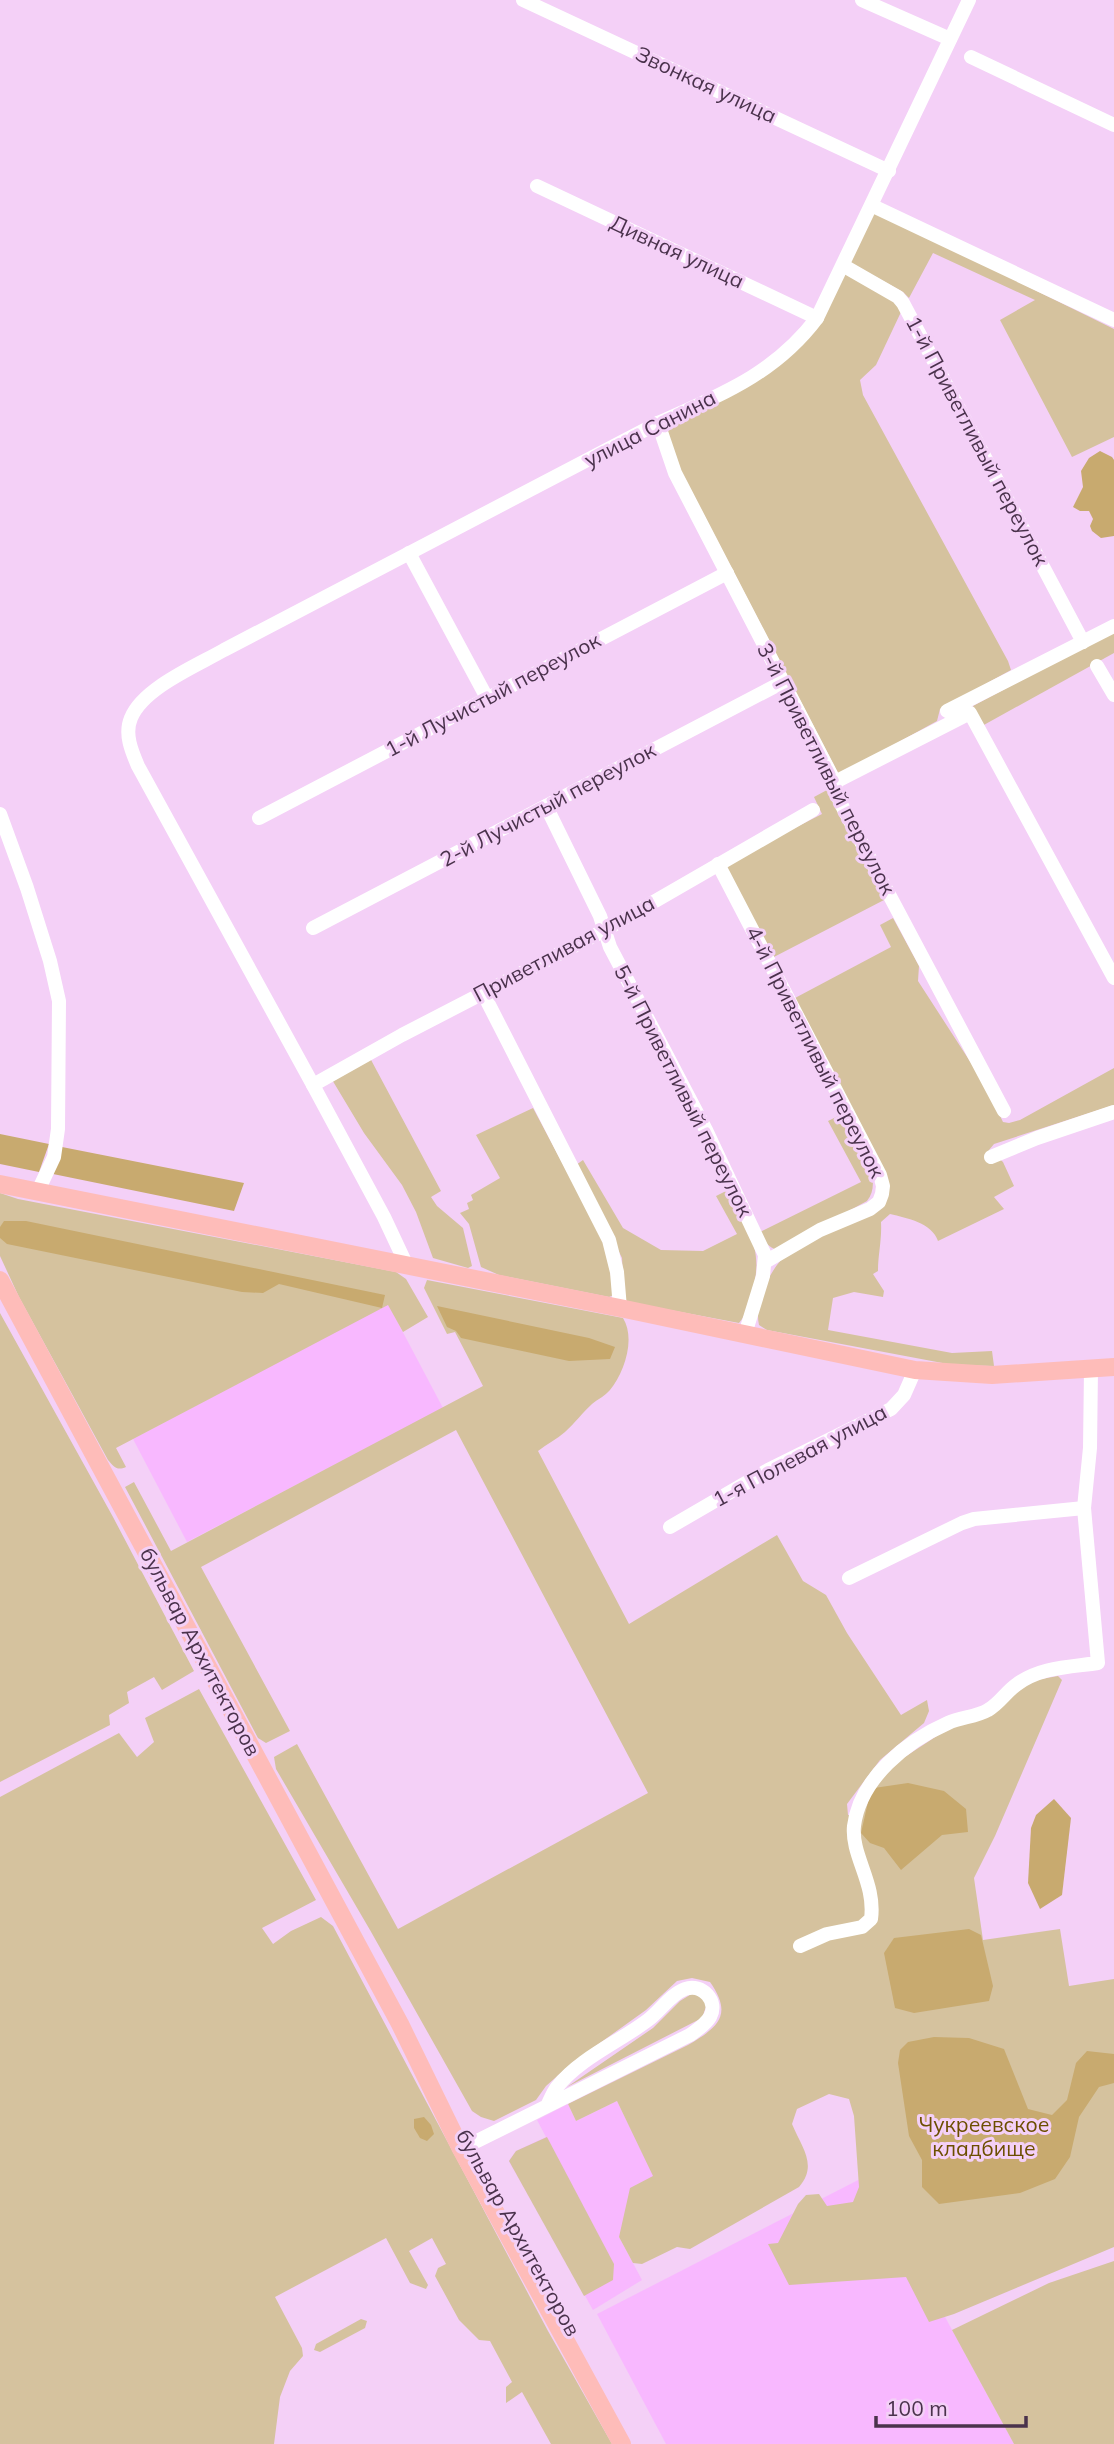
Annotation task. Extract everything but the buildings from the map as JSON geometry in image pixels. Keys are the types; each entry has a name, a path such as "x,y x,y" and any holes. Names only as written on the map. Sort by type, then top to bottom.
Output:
{"main road":[{"path":"0,1184 915,1370 992,1375 1114,1367"},
{"name":"бульвар Архитекторов","path":"0,1280 466,2146 622,2444"},
{"name":"бульвар Архитекторов","path":"466,2146 633,2444"}],"street":[{"name":"Звонкая улица","path":"523,0 889,171"},
{"path":"862,0 950,39"},
{"name":"улица Санина","path":"407,1266 384,1217 313,1085 138,766 130,748 130,720 139,704 158,688 224,650 658,423 713,398 783,356 802,339 817,318 873,206 969,0"},
{"path":"971,57 1114,125"},
{"name":"Дивная улица","path":"537,186 817,318"},
{"path":"873,206 1114,320"},
{"name":"1-й Приветливый переулок","path":"844,266 898,296 904,303 1083,642"},
{"name":"3-й Приветливый переулок","path":"658,423 675,473 835,782 841,804 1004,1111"},
{"path":"409,554 487,698"},
{"name":"1-й Лучистый переулок","path":"259,817 727,573"},
{"path":"947,711 1114,626"},
{"path":"1097,666 1114,695"},
{"name":"2-й Лучистый переулок","path":"313,928 783,682"},
{"path":"835,782 970,713 1114,978"},
{"name":"5-й Приветливый переулок","path":"546,806 605,930 610,947 706,1130 765,1255 765,1262"},
{"name":"Приветливая улица","path":"313,1085 402,1035 605,930 813,810"},
{"path":"0,814 27,887 50,961 59,1001 57,1143 54,1157 38,1191"},
{"name":"4-й Приветливый переулок","path":"718,864 883,1185 879,1202 870,1209 820,1230 765,1262"},
{"path":"483,993 609,1240 617,1272 620,1308"},
{"path":"991,1157 1114,1112"},
{"path":"745,1335 765,1262"},
{"path":"800,1946 827,1934 862,1927 871,1919 873,1903 855,1846 854,1825 868,1787 887,1762 948,1723 990,1709 1026,1678 1042,1671 1098,1663 1084,1508 1090,1448 1091,1369"},
{"name":"1-я Полевая улица","path":"670,1528 771,1468 891,1409 904,1395 915,1370"},
{"path":"849,1578 974,1519 1084,1508"},
{"path":"466,2146 547,2106 690,2035 710,2016 713,2008 709,1996 694,1988 677,1994 636,2029 582,2064 556,2087 547,2106"}],"shaded area":[{"path":"388,1304 443,1408 187,1542 133,1439"},
{"path":"617,2101 654,2177 619,2237 642,2280 593,2310 509,2161 516,2151 546,2137 537,2120 568,2104 576,2121"},
{"path":"868,2175 1014,2444 666,2444 597,2314"}],"green space":[{"path":"873,213 881,214 1114,329 1114,437 1072,457 1000,320 1035,300 933,253 909,298 849,262"},
{"path":"845,273 895,301 901,312 876,365 860,380 863,395 1011,670 940,709 937,721 839,775 678,465 666,427 774,368"},
{"path":"1100,451 1114,460 1114,536 1101,538 1092,531 1090,526 1093,519 1089,511 1080,511 1073,507 1083,487 1081,471 1089,458"},
{"path":"1114,631 1114,653 982,726 973,706"},
{"path":"827,790 884,900 772,958 726,869 734,859 822,814 814,797"},
{"path":"893,918 919,966 918,981 984,1083 1003,1122 1020,1120 1114,1068 1114,1105 994,1144 989,1150 1003,1162 1014,1186 994,1197 1004,1209 938,1241 925,1226 890,1214 881,1222 878,1271 873,1274 884,1291 883,1297 854,1292 833,1298 828,1330 952,1353 992,1351 994,1366 953,1365 767,1330 759,1325 758,1308 763,1290 781,1260 887,1196 795,998 891,947 880,925"},
{"path":"370,1058 441,1191 431,1197 437,1206 463,1228 472,1266 468,1268 433,1258 416,1212 402,1185 364,1133 331,1078"},
{"path":"533,1108 606,1245 614,1295 609,1297 499,1275 481,1267 469,1224 460,1213 469,1209 467,1203 473,1200 471,1195 500,1178 476,1135"},
{"path":"842,1114 871,1169 872,1192 867,1201 777,1250 767,1243 760,1232 861,1182 828,1121"},
{"path":"0,1134 49,1144 39,1172 0,1164"},
{"path":"62,1147 244,1183 234,1211 53,1174"},
{"path":"583,1160 623,1228 661,1250 703,1251 737,1234 716,1196 728,1190 752,1239 756,1263 750,1301 739,1323 628,1302 624,1299 622,1258 576,1165"},
{"path":"0,1193 18,1199 396,1272 406,1279 428,1317 403,1332 388,1305 116,1448 126,1467 118,1468 108,1460 19,1297 0,1256"},
{"path":"4,1221 26,1221 385,1295 382,1308 279,1284 263,1293 242,1292 7,1244 0,1238 0,1227"},
{"name":"Чукреевское кладбище","path":"427,1280 623,1318 627,1326 627,1356 615,1383 565,1432 538,1451 629,1624 777,1535 803,1581 826,1595 847,1633 901,1715 927,1700 929,1711 924,1723 880,1760 847,1804 848,1815 861,1817 879,1779 897,1762 946,1730 1036,1680 1058,1676 1062,1680 995,1836 974,1878 983,1940 1060,1929 1069,1986 1114,1979 1114,2247 929,2322 906,2277 789,2285 768,2244 778,2243 798,2204 806,2195 819,2194 827,2206 853,2202 859,2187 854,2116 849,2099 829,2094 797,2109 792,2124 808,2164 805,2179 799,2187 690,2249 677,2247 642,2264 633,2263 619,2237 630,2188 653,2176 617,2101 576,2121 568,2104 688,2045 715,2026 721,2012 717,1993 710,1982 692,1978 677,1981 646,2010 572,2063 546,2086 536,2100 494,2121 472,2111 276,1769 274,1757 297,1744 398,1929 648,1793 456,1430 201,1567 290,1731 266,1743 258,1738 125,1487 134,1482 171,1551 483,1386 455,1332 447,1334 424,1288"},
{"path":"437,1306 589,1338 615,1347 610,1359 569,1361 461,1338 456,1331 447,1327"},
{"path":"0,1313 113,1517 194,1671 162,1690 154,1677 127,1692 129,1703 109,1715 110,1725 0,1782"},
{"path":"199,1689 316,1900 262,1928 273,1944 291,1931 321,1917 333,1926 548,2331 612,2444 551,2444 522,2392 506,2403 506,2387 512,2382 490,2341 479,2340 459,2320 435,2276 438,2268 446,2264 432,2238 409,2251 428,2285 426,2289 410,2283 386,2238 275,2297 302,2348 303,2356 290,2371 280,2397 274,2444 0,2444 0,1797 119,1733 137,1757 154,1742 145,1718"},
{"path":"908,1783 944,1791 966,1809 968,1832 942,1835 901,1870 884,1848 870,1843 861,1833 874,1788"},
{"path":"1054,1799 1071,1818 1062,1895 1040,1909 1028,1883 1031,1828 1036,1815"},
{"path":"969,1929 981,1935 993,1986 989,2001 914,2013 895,2008 884,1953 894,1938"},
{"path":"693,1993 703,1997 707,2004 702,2018 567,2087 653,2028 680,2001"},
{"name":"Чукреевское кладбище","path":"934,2037 969,2038 1004,2049 1028,2109 1052,2115 1067,2100 1076,2063 1087,2051 1114,2054 1114,2083 1099,2087 1079,2117 1070,2157 1055,2179 1020,2193 939,2204 922,2187 922,2160 909,2136 898,2063 900,2050 908,2042"},
{"path":"424,2117 434,2134 427,2141 420,2138 414,2128 414,2119"},
{"path":"547,2137 614,2264 613,2280 584,2296 509,2161 516,2151"},
{"path":"1114,2261 1114,2444 1014,2444 952,2330 1049,2283"},
{"path":"361,2319 367,2321 365,2328 320,2352 314,2350 316,2344"}]}
